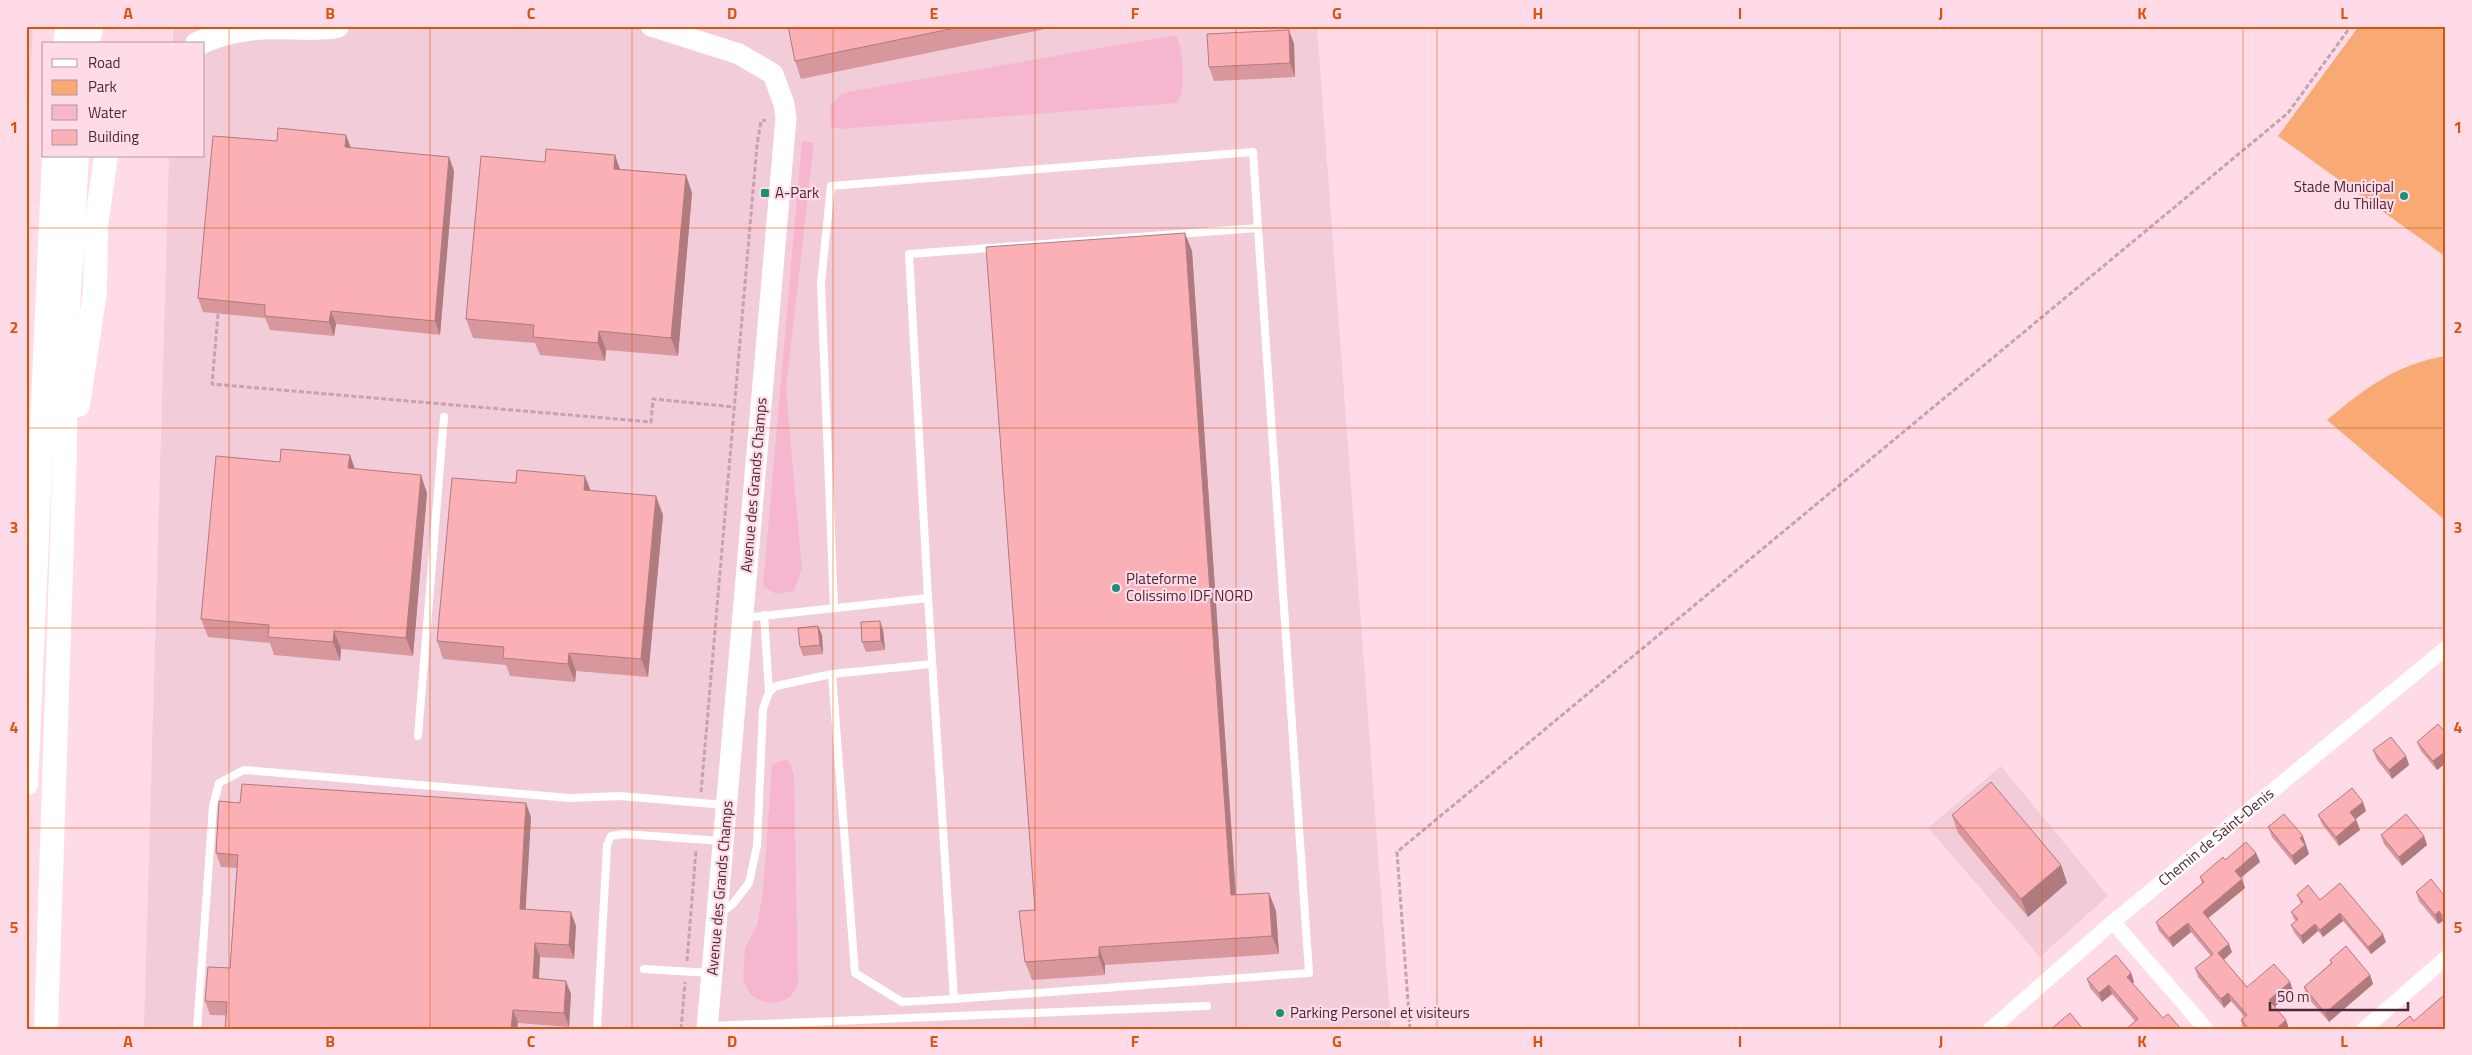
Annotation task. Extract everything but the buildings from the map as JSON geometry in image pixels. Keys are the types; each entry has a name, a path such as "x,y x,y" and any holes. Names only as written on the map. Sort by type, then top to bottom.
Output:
{"main road":[{"path":"66,42 68,26"},
{"path":"88,42 91,26"},
{"path":"201,42 214,36 257,28 322,29 337,26"},
{"name":"Avenue des Grands Champs","path":"651,26 739,54 773,74 784,104 786,118 708,1027"},
{"path":"26,784 44,334 54,158"},
{"path":"46,1029 65,447 66,342 77,158"},
{"path":"65,447 78,409 95,292 96,226 106,158"}],"street":[{"name":"Chemin de Saint-Denis","path":"1990,1029 2113,922 2446,648"},
{"path":"2113,922 2206,1029"},
{"path":"2364,1029 2446,958"}],"lane":[{"path":"832,674 855,973 902,1002 1309,973 1253,152 832,186 821,283 834,608"},
{"path":"954,999 928,598 910,254 1258,228"},
{"path":"418,736 444,416"},
{"path":"742,618 928,598"},
{"path":"718,914 732,905 749,883 756,846 763,709 769,692 764,615"},
{"path":"769,692 776,686 832,674 932,664"},
{"path":"197,1029 213,806 220,783 233,774 244,770 570,798 620,796 726,805"},
{"path":"597,1029 607,845 611,836 624,834 724,841"},
{"path":"644,969 713,973"},
{"path":"708,1027 1207,1006"}],"path":[{"path":"1410,1029 1397,852 2288,113 2351,26"},
{"path":"700,803 761,121 786,118"},
{"path":"218,314 212,384 651,422 653,399 734,407"},
{"path":"681,1029 697,840"}],"shaded area":[{"path":"26,26 33,26 29,109 26,120"},
{"path":"173,26 1317,26 1391,1029 144,1029 169,158 205,158 205,42 173,42"},
{"path":"2001,766 2108,896 2040,957 1928,828"}],"green space":[{"name":"Stade Municipal du Thillay","path":"2359,26 2446,26 2446,257 2278,136"},
{"path":"2446,356 2446,521 2327,420 2354,398 2382,379 2412,365"}],"water":[{"path":"1170,36 1177,37 1182,61 1183,81 1177,103 841,129 831,127 830,106 842,93"},
{"path":"802,141 814,143 786,389 802,569 794,591 776,594 763,586"},
{"path":"787,760 791,765 794,776 798,984 791,996 781,1002 770,1003 763,1002 750,994 743,980 745,948 757,925 763,892 772,765 779,761"}],"place":[{"name":"A-Park","path":"765,193"},
{"name":"Stade Municipal du Thillay","path":"2404,196"},
{"name":"Plateforme Colissimo IDF NORD","path":"1116,588"},
{"name":"Parking Personel et visiteurs","path":"1280,1013"}]}
